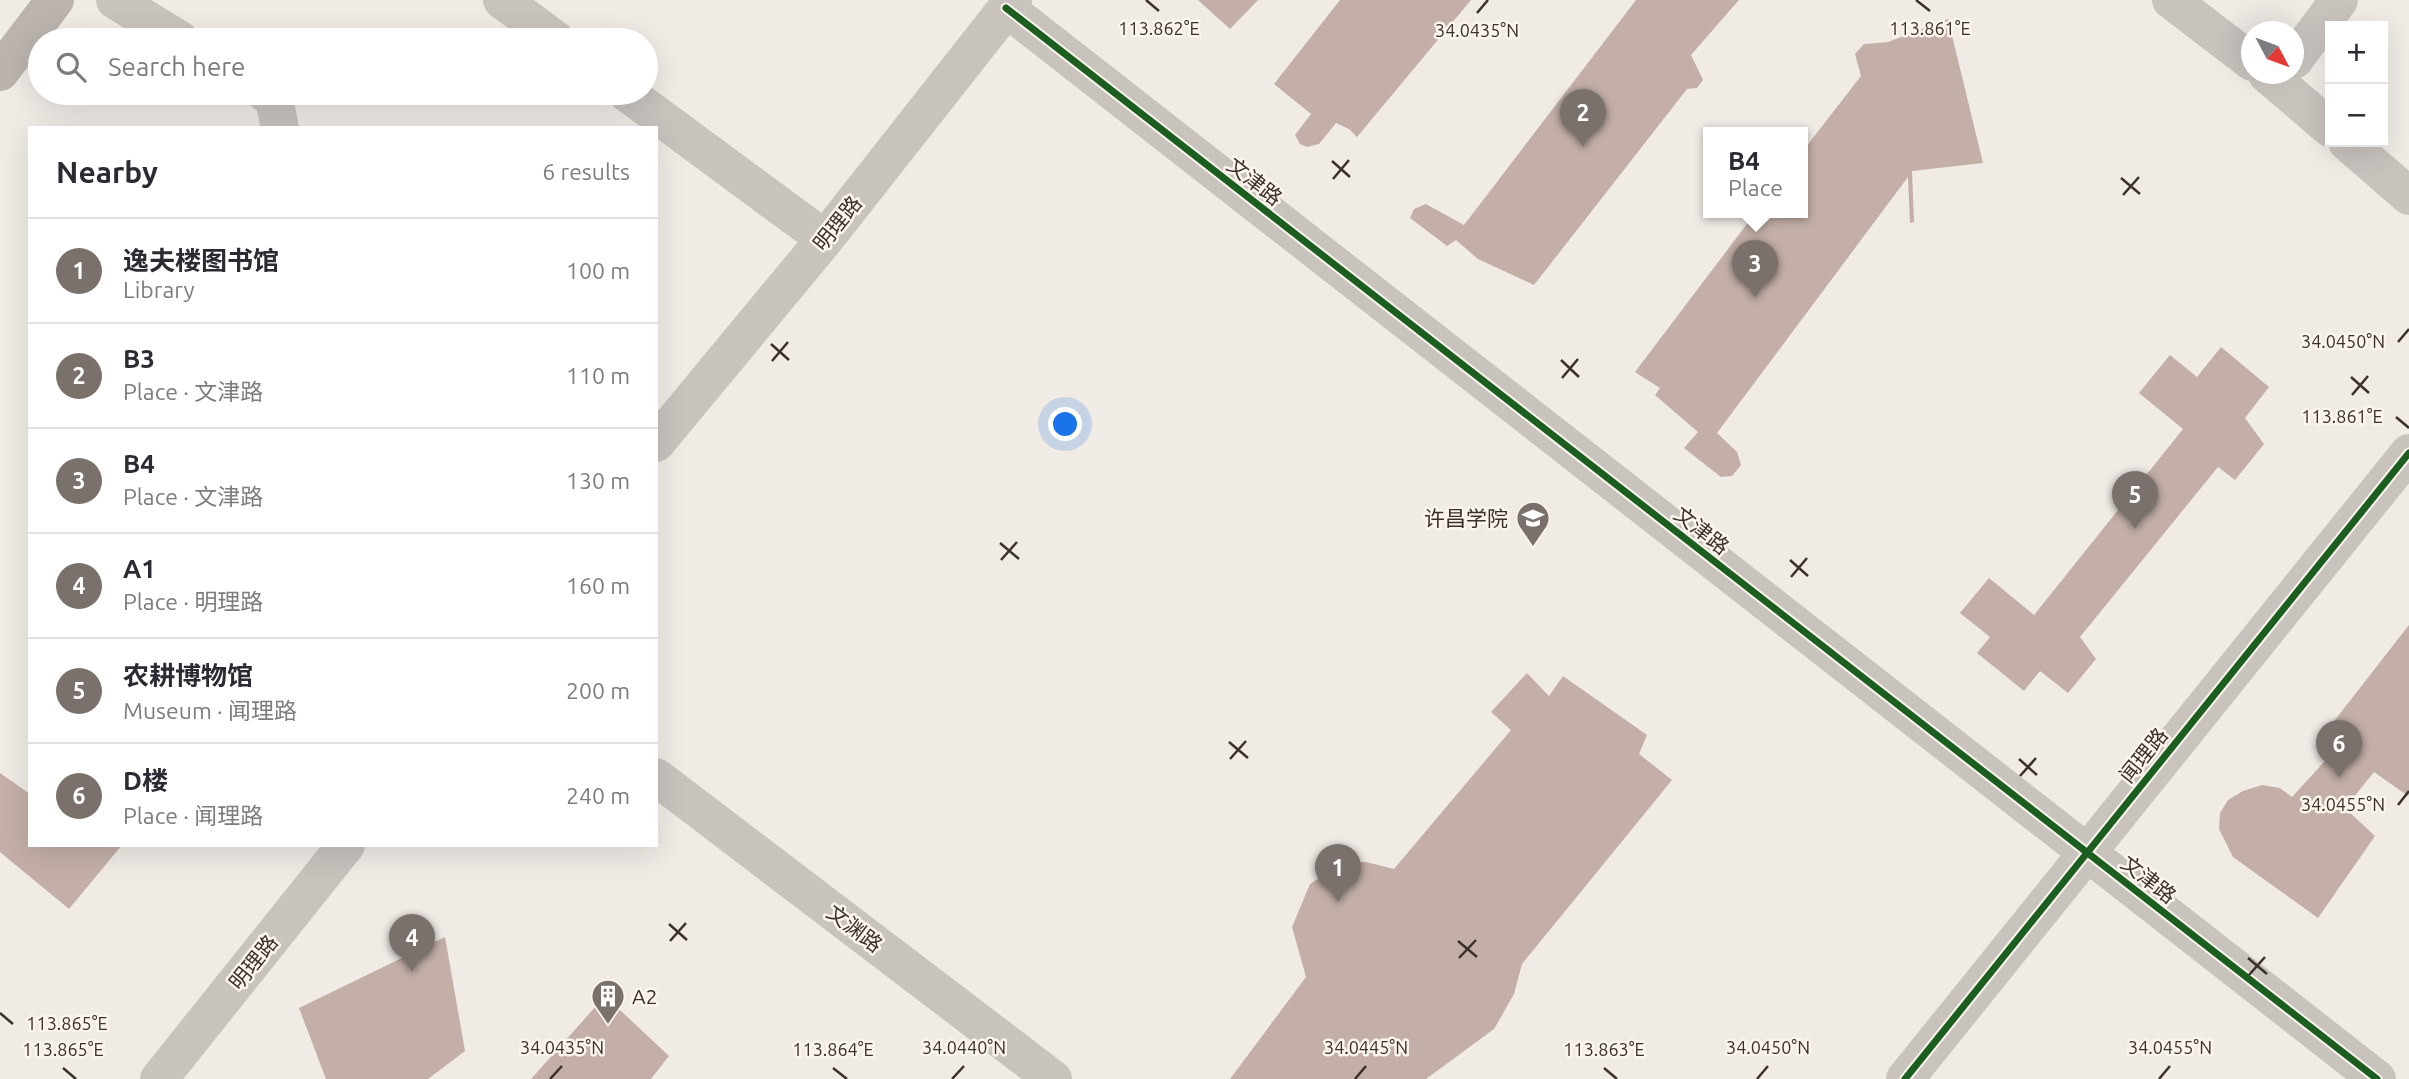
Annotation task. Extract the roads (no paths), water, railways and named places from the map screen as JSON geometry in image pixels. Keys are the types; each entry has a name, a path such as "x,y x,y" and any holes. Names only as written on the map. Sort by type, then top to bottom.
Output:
{"main road":[{"path":"34,28 55,0"},
{"path":"0,72 28,35"}],"street":[{"path":"115,0 160,28"},
{"path":"502,0 540,28"},
{"path":"2171,0 2241,47"},
{"path":"2304,38 2339,0"},
{"name":"明理路","path":"658,441 825,239 1009,4"},
{"name":"文津路","path":"1009,4 2377,1079"},
{"path":"2288,84 2325,123"},
{"path":"275,105 280,126"},
{"path":"643,105 825,239"},
{"path":"2353,147 2409,196"},
{"name":"闻理路","path":"1905,1079 2409,453"},
{"name":"文渊路","path":"658,779 1053,1079"},
{"name":"明理路","path":"159,1079 344,847"}],"place":[{"name":"B3","path":"1583,147"},
{"name":"B4","path":"1755,298"},
{"name":"农耕博物馆","path":"2135,529"},
{"name":"许昌学院","path":"1533,548"},
{"name":"D楼","path":"2339,778"},
{"name":"逸夫楼图书馆","path":"1338,902"},
{"name":"A1","path":"412,972"},
{"name":"A2","path":"608,1026"}]}
